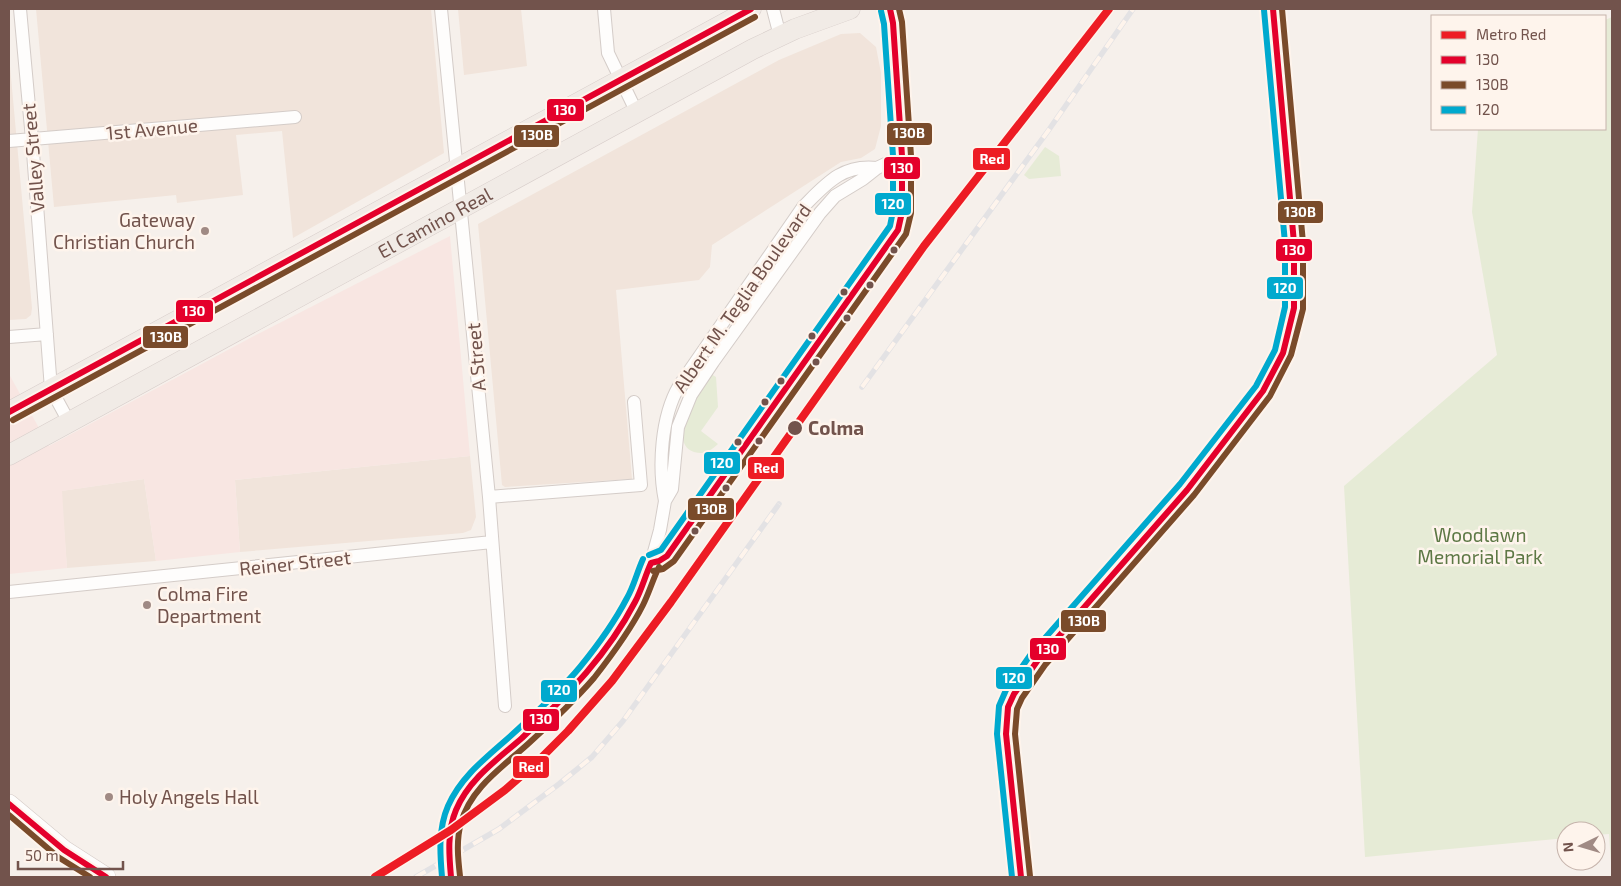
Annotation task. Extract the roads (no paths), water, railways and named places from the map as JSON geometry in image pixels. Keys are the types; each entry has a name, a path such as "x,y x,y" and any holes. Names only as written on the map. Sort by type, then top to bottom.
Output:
{"main road":[{"name":"El Camino Real","path":"9,412 751,9"},
{"name":"El Camino Real","path":"17,451 780,36 850,9"},
{"path":"9,804 64,850 106,877"}],"street":[{"name":"Valley Street","path":"20,9 51,389 69,422"},
{"name":"A Street","path":"441,9 489,497 505,706"},
{"path":"604,9 608,53 637,113"},
{"path":"773,9 780,36"},
{"name":"Albert M. Teglia Boulevard","path":"451,877 449,833 461,800 471,785 480,774 551,711 612,640 635,602 648,571 660,530 665,501 662,483 664,428 672,399 679,386 803,207 827,183 840,174 862,166 877,168 902,156 893,23 890,9"},
{"path":"1015,877 1021,877 1006,734 1008,707 1014,694 1038,660 1187,490 1263,392 1283,352 1294,308 1294,243 1272,9"},
{"name":"1st Avenue","path":"9,141 295,117"},
{"path":"9,337 48,334"},
{"path":"489,497 641,485 634,402"},
{"name":"Reiner Street","path":"9,592 492,542"}],"railway":[{"path":"862,387 1048,131 1133,9"},
{"path":"416,877 499,829 592,757 623,721 779,504"}],"metro line":[{"name":"Red","path":"375,877 451,830 505,790 568,731 612,681 671,602 924,246 1109,9"}],"place":[{"name":"Gateway Christian Church","path":"205,231"},
{"name":"Colma","path":"795,428"},
{"name":"Colma Fire Department","path":"147,605"},
{"name":"Holy Angels Hall","path":"109,797"}],"park label":[{"name":"Woodlawn Memorial Park","path":"1480,546"}]}
